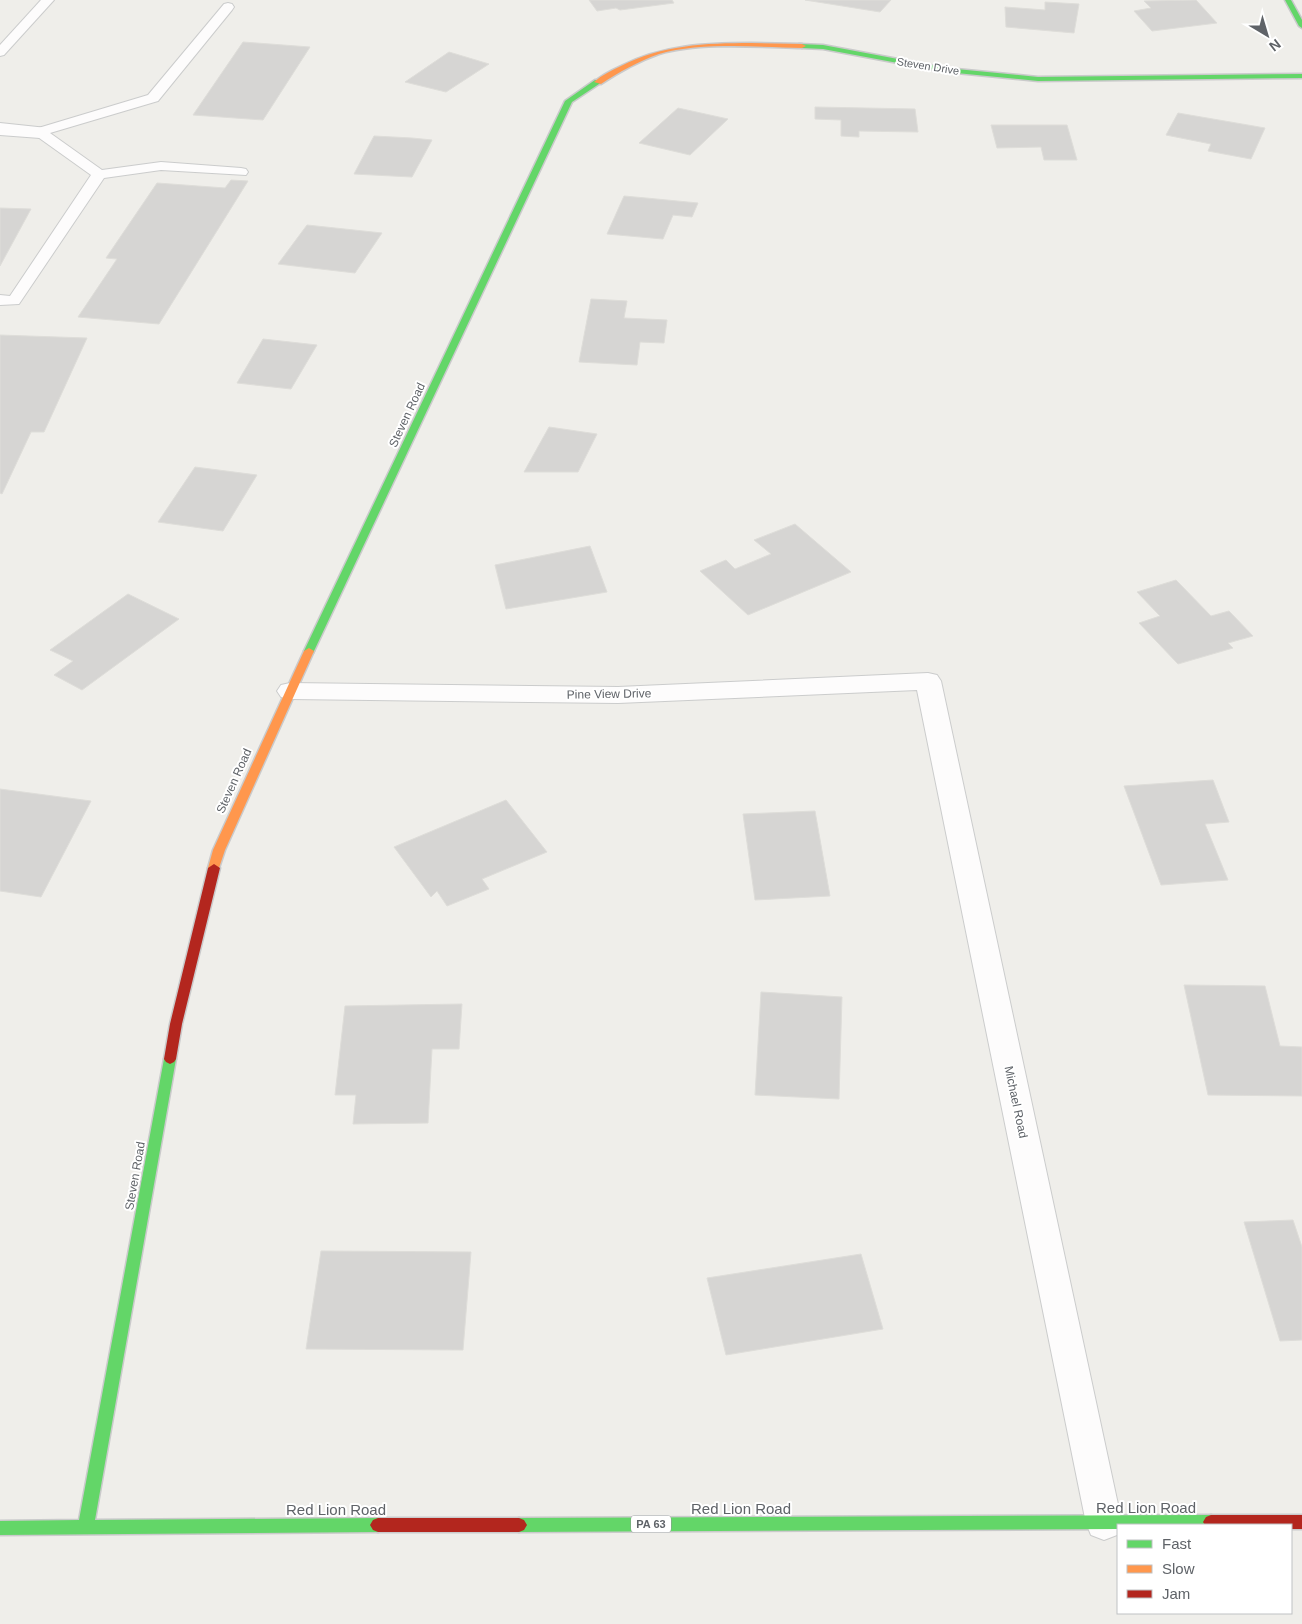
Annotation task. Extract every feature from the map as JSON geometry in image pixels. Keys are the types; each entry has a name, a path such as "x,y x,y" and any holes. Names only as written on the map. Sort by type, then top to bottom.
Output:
{"street":[{"path":"1288,0 1302,26"},
{"name":"Steven Drive","path":"569,101 611,73 663,51 741,45 823,47 946,70 1038,79 1302,76"},
{"name":"Steven Road","path":"86,1526 176,1024 219,850 290,692 466,323 569,101"},
{"path":"0,129 40,132"},
{"name":"Pine View Drive","path":"290,692 618,695 928,681"},
{"name":"Michael Road","path":"928,681 1104,1523"},
{"name":"Red Lion Road","path":"0,1528 86,1526 1302,1522"}],"lane":[{"path":"0,52 48,0"},
{"path":"40,132 153,98 228,7"},
{"path":"40,132 99,174 161,166 241,172"},
{"path":"0,300 14,301 99,174"}],"building":[{"path":"589,0 672,0 674,3 597,11"},
{"path":"805,0 891,0 880,12"},
{"path":"1196,0 1217,23 1152,31 1134,11 1151,8 1144,1"},
{"path":"1045,2 1079,4 1074,33 1006,27 1005,7 1045,10"},
{"path":"243,42 310,47 263,120 193,115"},
{"path":"449,52 489,64 446,92 405,82"},
{"path":"815,107 915,109 918,132 859,131 859,137 841,136 841,120 815,119"},
{"path":"678,108 728,119 690,155 639,143"},
{"path":"1178,113 1265,128 1251,159 1208,151 1211,144 1166,135"},
{"path":"991,125 1067,125 1077,160 1044,160 1041,147 997,148"},
{"path":"374,136 432,140 412,177 354,174"},
{"path":"231,180 248,181 159,324 78,317 117,259 106,258 157,183 225,188"},
{"path":"624,196 698,203 692,217 673,215 663,239 607,234"},
{"path":"0,208 31,209 0,266"},
{"path":"307,225 382,233 355,273 278,264"},
{"path":"591,299 627,301 624,318 667,320 664,343 640,342 637,365 579,362"},
{"path":"0,335 87,338 44,432 31,432 2,494 0,493"},
{"path":"263,339 317,345 291,389 237,383"},
{"path":"549,427 597,434 578,472 524,472"},
{"path":"195,467 257,475 223,531 158,522"},
{"path":"795,524 851,572 748,615 700,571 726,560 735,569 771,554 754,540"},
{"path":"590,546 607,592 506,609 495,565"},
{"path":"1176,580 1211,616 1229,611 1253,636 1228,643 1233,648 1178,664 1139,623 1160,616 1137,592"},
{"path":"128,594 179,619 82,690 54,675 73,661 50,650"},
{"path":"1213,780 1229,822 1205,824 1228,880 1161,885 1124,786"},
{"path":"0,789 91,801 41,897 0,891"},
{"path":"506,800 547,852 482,879 489,889 447,906 437,891 431,897 394,847"},
{"path":"815,811 830,896 755,900 743,814"},
{"path":"1184,985 1265,986 1280,1046 1302,1047 1302,1096 1208,1095"},
{"path":"761,992 842,997 839,1099 755,1095"},
{"path":"462,1004 459,1049 432,1049 428,1123 353,1124 356,1095 335,1095 345,1006"},
{"path":"1293,1220 1302,1247 1302,1340 1280,1341 1244,1222"},
{"path":"321,1251 471,1252 463,1350 306,1349"},
{"path":"861,1254 883,1329 726,1355 707,1278"}],"traffic: fast":[{"path":"1288,0 1302,26"},
{"path":"802,46 823,47 946,70 1038,79 1302,76"},
{"path":"309,651 569,101 598,82"},
{"path":"86,1526 170,1059"},
{"path":"519,1525 1211,1522"},
{"path":"0,1528 378,1525"}],"traffic: slow":[{"path":"598,82 648,56 680,48 751,45 802,46"},
{"path":"214,868 219,850 309,651"}],"traffic: jam":[{"path":"170,1059 176,1024 214,868"},
{"path":"1211,1522 1302,1522"},
{"path":"378,1525 519,1525"}]}
